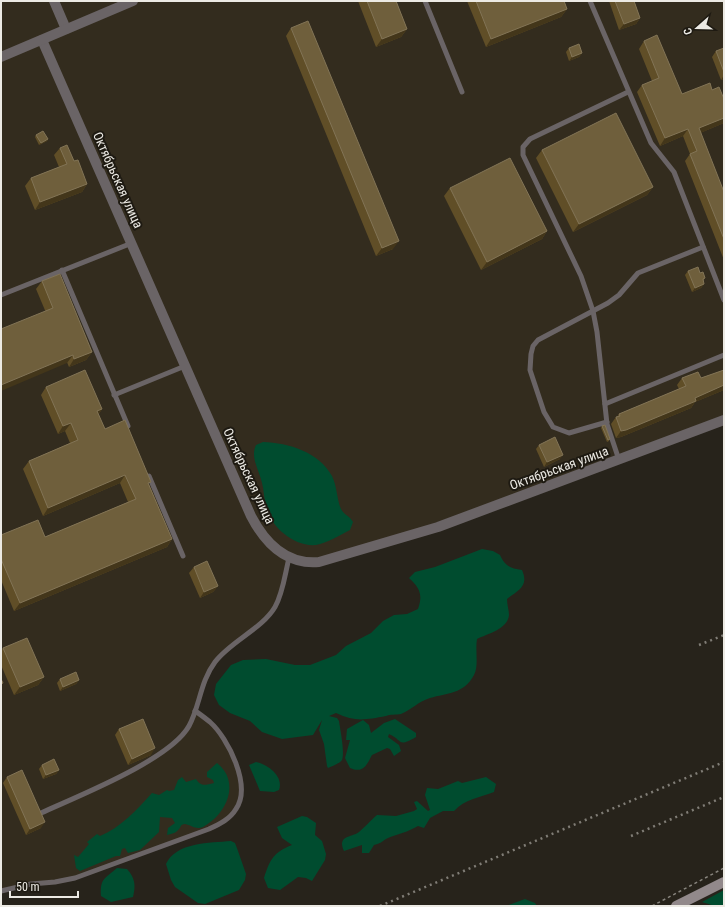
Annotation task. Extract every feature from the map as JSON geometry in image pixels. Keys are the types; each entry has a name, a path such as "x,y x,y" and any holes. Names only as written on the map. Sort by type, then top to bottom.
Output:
{"main road":[{"path":"676,906 724,882"},
{"path":"684,906 706,891"}],"street":[{"path":"54,1 66,29"},
{"path":"1,57 133,1"},
{"name":"Октябрьская улица","path":"42,40 258,529 271,545 289,558 309,563 319,562 403,539 724,420"}],"lane":[{"path":"425,1 462,92"},
{"path":"590,1 651,144 674,172 724,300"},
{"path":"619,460 606,422 601,356 593,311 581,276 523,155 523,147 530,139 628,92"},
{"path":"1,295 132,243"},
{"path":"606,422 568,433 553,428 544,412 530,370 533,346 538,340 593,311 619,295 638,273 703,247"},
{"path":"62,270 130,432"},
{"path":"605,404 724,355"},
{"path":"114,395 185,366"},
{"path":"146,468 183,556"},
{"path":"41,813 137,768 156,757 183,734 189,726 195,711 202,684 215,663 237,640 266,619 275,607 280,595 289,558"},
{"path":"1,891 31,884 55,882 75,878 209,829 229,818 237,808 241,797 242,785 239,771 220,734 210,722 195,711"}],"path":[{"path":"652,906 724,868"}],"shaded area":[{"path":"1,1 724,1 724,420 334,559 289,558 275,607 215,663 195,711 210,722 231,754 241,785 237,808 220,824 75,878 1,891"}],"green space":[{"path":"263,442 283,444 302,450 319,461 326,468 334,480 341,509 353,522 350,530 329,541 316,545 308,545 292,539 278,528 273,522 266,507 261,478 254,459 254,450 256,445"},
{"path":"482,549 493,551 500,555 508,566 522,570 524,580 522,587 507,599 509,615 505,624 477,639 476,667 474,675 470,681 455,692 426,699 401,714 360,719 349,718 336,713 329,716 337,718 339,721 343,756 342,760 337,764 328,768 327,766 324,744 319,730 322,720 313,735 282,739 262,732 250,721 230,713 219,705 214,695 216,684 231,665 243,660 266,659 295,665 310,665 336,655 346,646 371,633 383,621 394,615 407,614 418,609 420,604 420,592 409,578 415,572 435,567"},
{"path":"395,719 416,733 416,737 406,742 401,742 389,734 388,737 399,745 401,751 394,756 390,749 387,748 372,755 367,765 362,769 355,770 350,768 345,758 350,740 346,740 347,729 363,720 369,725 371,733 384,723"},
{"path":"256,762 265,765 274,772 279,780 279,790 274,792 260,791 249,765"},
{"path":"217,763 224,771 228,779 228,797 219,814 203,827 196,828 183,824 176,832 167,835 168,828 175,823 172,818 160,817 159,832 140,850 128,853 125,848 122,849 120,856 116,856 80,871 76,868 74,855 78,857 89,844 87,842 97,834 100,836 107,833 122,823 135,812 152,793 159,795 167,790 174,790 178,780 182,777 186,782 196,779 204,785 214,783 213,780 207,777 207,772"},
{"path":"486,777 496,784 494,792 468,801 454,811 443,811 430,818 424,828 418,826 388,838 374,845 369,853 362,853 362,845 344,851 342,842 346,838 359,832 377,815 396,816 414,811 417,809 414,802 417,801 428,811 430,810 425,795 427,788 438,789 458,781 462,783"},
{"path":"302,816 307,817 316,823 315,835 322,841 326,854 325,860 312,881 306,878 298,877 280,890 268,888 264,878 268,866 281,850 292,845 282,838 277,827"},
{"path":"231,841 235,843 246,874 245,880 239,890 205,904 198,903 175,887 166,864 177,851 204,843"},
{"path":"117,868 127,869 130,872 135,885 134,893 133,897 111,902 101,896 101,886 106,877"},
{"path":"724,890 724,906 715,906 702,902"},
{"path":"525,899 535,903 537,906 506,906"}],"building":[{"path":"367,1 396,1 407,29 382,39"},
{"path":"476,1 564,1 567,9 491,39"},
{"path":"615,1 634,1 640,18 624,24"},
{"path":"308,21 399,241 382,248 291,28"},
{"path":"657,35 682,94 710,83 712,90 719,87 724,99 724,118 699,128 724,192 724,239 690,154 697,151 688,129 665,138 642,85 659,78 644,41"},
{"path":"579,44 582,53 572,57 569,48"},
{"path":"724,48 724,72 716,51"},
{"path":"616,113 653,187 579,224 542,150"},
{"path":"43,131 48,139 41,143 36,135"},
{"path":"67,145 74,161 78,160 87,184 40,202 31,178 67,164 60,148"},
{"path":"510,158 547,231 487,262 450,188"},
{"path":"698,267 700,273 703,272 705,278 703,279 704,284 695,288 688,271"},
{"path":"60,274 92,352 74,359 73,355 1,385 1,329 53,308 42,281"},
{"path":"85,370 102,409 97,411 105,429 125,420 151,482 148,483 172,539 20,603 1,559 1,535 38,520 45,537 136,499 125,475 48,508 29,461 78,440 71,423 63,426 46,387"},
{"path":"724,370 724,385 695,398 696,401 621,431 616,417 620,416 619,414 686,386 682,378 698,372 701,378"},
{"path":"605,425 610,439 608,440 602,426"},
{"path":"555,437 563,455 547,462 539,445"},
{"path":"207,561 218,586 204,592 194,567"},
{"path":"27,638 44,677 20,687 3,648"},
{"path":"76,672 79,680 63,687 60,679"},
{"path":"143,719 155,748 132,759 119,729"},
{"path":"54,759 59,770 46,775 42,765"},
{"path":"22,770 45,822 30,829 7,777"}],"railway":[{"path":"699,645 724,635"},
{"path":"380,906 724,762"},
{"path":"631,836 724,797"}]}
